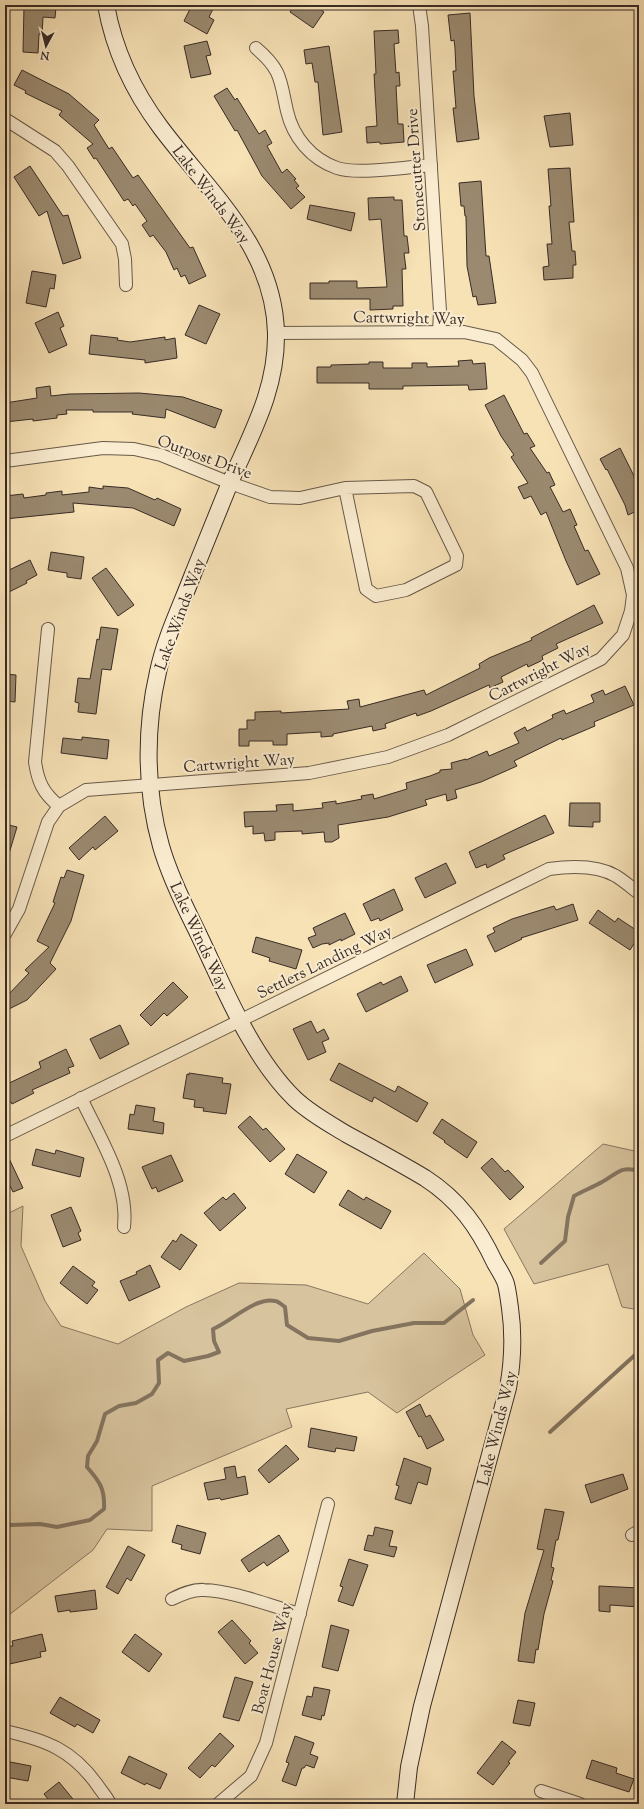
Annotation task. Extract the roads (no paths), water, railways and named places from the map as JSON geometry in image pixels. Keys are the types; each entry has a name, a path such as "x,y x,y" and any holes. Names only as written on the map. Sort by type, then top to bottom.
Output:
{"street":[{"name":"Lake Winds Way","path":"106,5 122,62 137,92 159,126 240,227 262,267 270,290 276,333 275,361 269,389 255,431 230,483 169,635 158,670 149,723 151,784 161,846 175,886 240,1020 267,1068 296,1100 318,1118 429,1181 456,1203 481,1234 506,1285 514,1335 513,1361 508,1388 422,1706 409,1767 405,1804"},
{"name":"Stonecutter Drive","path":"418,5 422,26 431,165 440,311 439,332"},
{"path":"256,48 271,61 279,74 290,125 299,141 311,153 337,168 354,170 431,165"},
{"path":"5,119 55,151 68,166 122,244 125,259 126,285"},
{"name":"Cartwright Way","path":"5,934 19,909 48,822 59,806 86,790 309,773 388,757 448,735 601,659 623,635 631,611 633,595 627,568 532,374 522,360 496,339 464,332 276,333"},
{"name":"Outpost Drive","path":"5,461 103,448 134,449 161,455 230,483 270,497 300,498 345,488 414,486 426,492 458,556 456,565 406,590 376,596 366,589 345,488"},
{"path":"48,629 35,762 37,777 47,796 59,806"},
{"name":"Settlers Landing Way","path":"5,1136 549,870 568,867 598,870 616,876 639,893"},
{"path":"81,1098 113,1168 123,1197 125,1214 124,1227"},
{"name":"Boat House Way","path":"218,1804 251,1776 266,1743 328,1504"},
{"path":"172,1599 185,1593 203,1590 222,1592 300,1614"},
{"path":"5,1731 38,1738 70,1755 88,1771 110,1804"},
{"path":"541,1791 580,1804"}],"waterway":[{"path":"541,1263 565,1241 568,1217 574,1196 623,1170 633,1169 639,1171"},
{"path":"5,1523 11,1525 40,1524 57,1527 90,1520 104,1509 104,1496 101,1486 87,1467 88,1456 97,1441 105,1414 119,1406 136,1403 152,1394 159,1383 158,1360 168,1353 184,1361 219,1352 214,1341 213,1329 260,1302 268,1300 275,1301 285,1307 287,1325 308,1338 339,1341 372,1331 414,1323 444,1323 473,1300"},
{"path":"550,1432 635,1355"}]}
